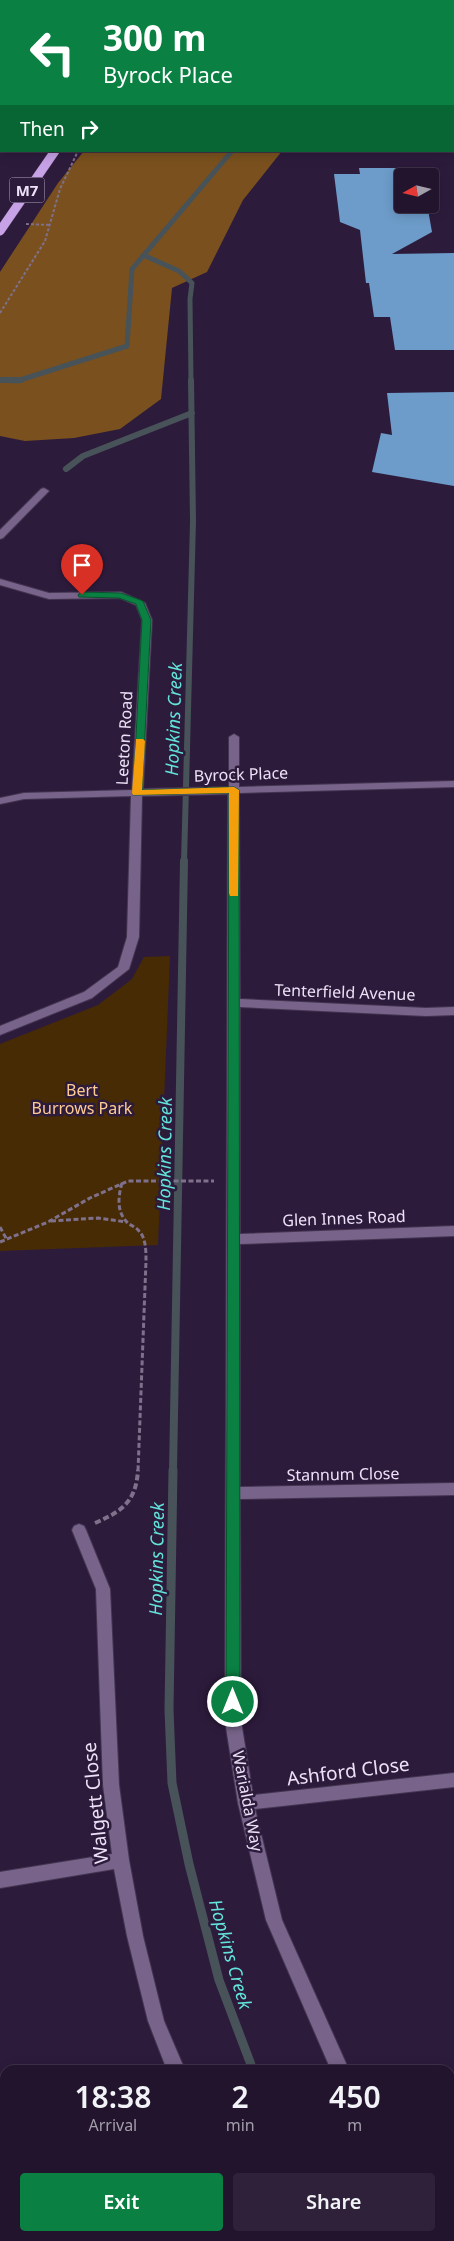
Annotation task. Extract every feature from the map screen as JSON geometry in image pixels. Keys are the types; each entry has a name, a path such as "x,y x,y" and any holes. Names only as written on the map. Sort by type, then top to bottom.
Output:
{"highway":[{"name":"M7","path":"0,231 54,152"}],"street":[{"path":"0,536 44,492"},
{"name":"Leeton Road","path":"0,582 49,596 121,595 140,603 147,620 137,793 133,937 123,969 88,995 0,1031"},
{"name":"Warialda Way","path":"234,737 235,1240 233,1721 246,1803 274,1920 338,2065"},
{"name":"Byrock Place","path":"0,801 24,796 454,784"},
{"name":"Tenterfield Avenue","path":"234,1003 426,1012 454,1011"},
{"name":"Glen Innes Road","path":"235,1240 454,1231"},
{"name":"Stannum Close","path":"233,1493 454,1490"},
{"name":"Walgett Close","path":"79,1530 103,1590 111,1785 121,1860 135,1936 156,2021 174,2065"},
{"name":"Ashford Close","path":"246,1803 454,1780"},
{"path":"0,1880 121,1860"}],"path":[{"path":"0,313 45,241 60,189 78,152"},
{"path":"0,1242 48,1222 90,1198 128,1181 214,1181"},
{"path":"79,1530 116,1514 129,1502 137,1488 147,1271 145,1243 139,1231 127,1222 118,1209 117,1198 122,1183"},
{"path":"48,1222 92,1217 108,1217 127,1222"},
{"path":"0,1227 6,1240"}],"green space":[{"name":"Bert Burrows Park","path":"170,956 158,1245 0,1251 0,1044 98,1005 132,979 144,957"}],"shaded area":[{"path":"83,152 281,152 243,200 207,272 172,288 161,399 120,429 74,438 25,441 0,436 0,272 58,183"}],"building":[{"path":"359,168 394,168 394,213 429,213 432,232 392,254 454,253 454,350 395,350 390,317 374,317 369,283 366,283 360,230 340,222 334,174 360,174"},
{"path":"454,392 454,486 372,472 381,433 392,435 387,393"}],"waterway":[{"path":"144,255 231,152"},
{"path":"20,380 127,346 132,269 144,255"},
{"name":"Hopkins Creek","path":"144,255 179,271 192,283 190,299 191,381"},
{"path":"0,380 20,380 17,381 0,380"},
{"name":"Hopkins Creek","path":"191,380 191,413"},
{"path":"66,469 83,456 191,413"},
{"name":"Hopkins Creek","path":"184,862 193,521 191,413"},
{"name":"Hopkins Creek","path":"173,1471 184,861"},
{"name":"Hopkins Creek","path":"173,1470 169,1710 172,1783 189,1864 219,1980 251,2065"}],"slow traffic":[{"path":"140,741 137,793 234,790 234,893"}],"route":[{"path":"82,595 121,595 140,603 147,620 137,793 234,790 233,1702"}]}
